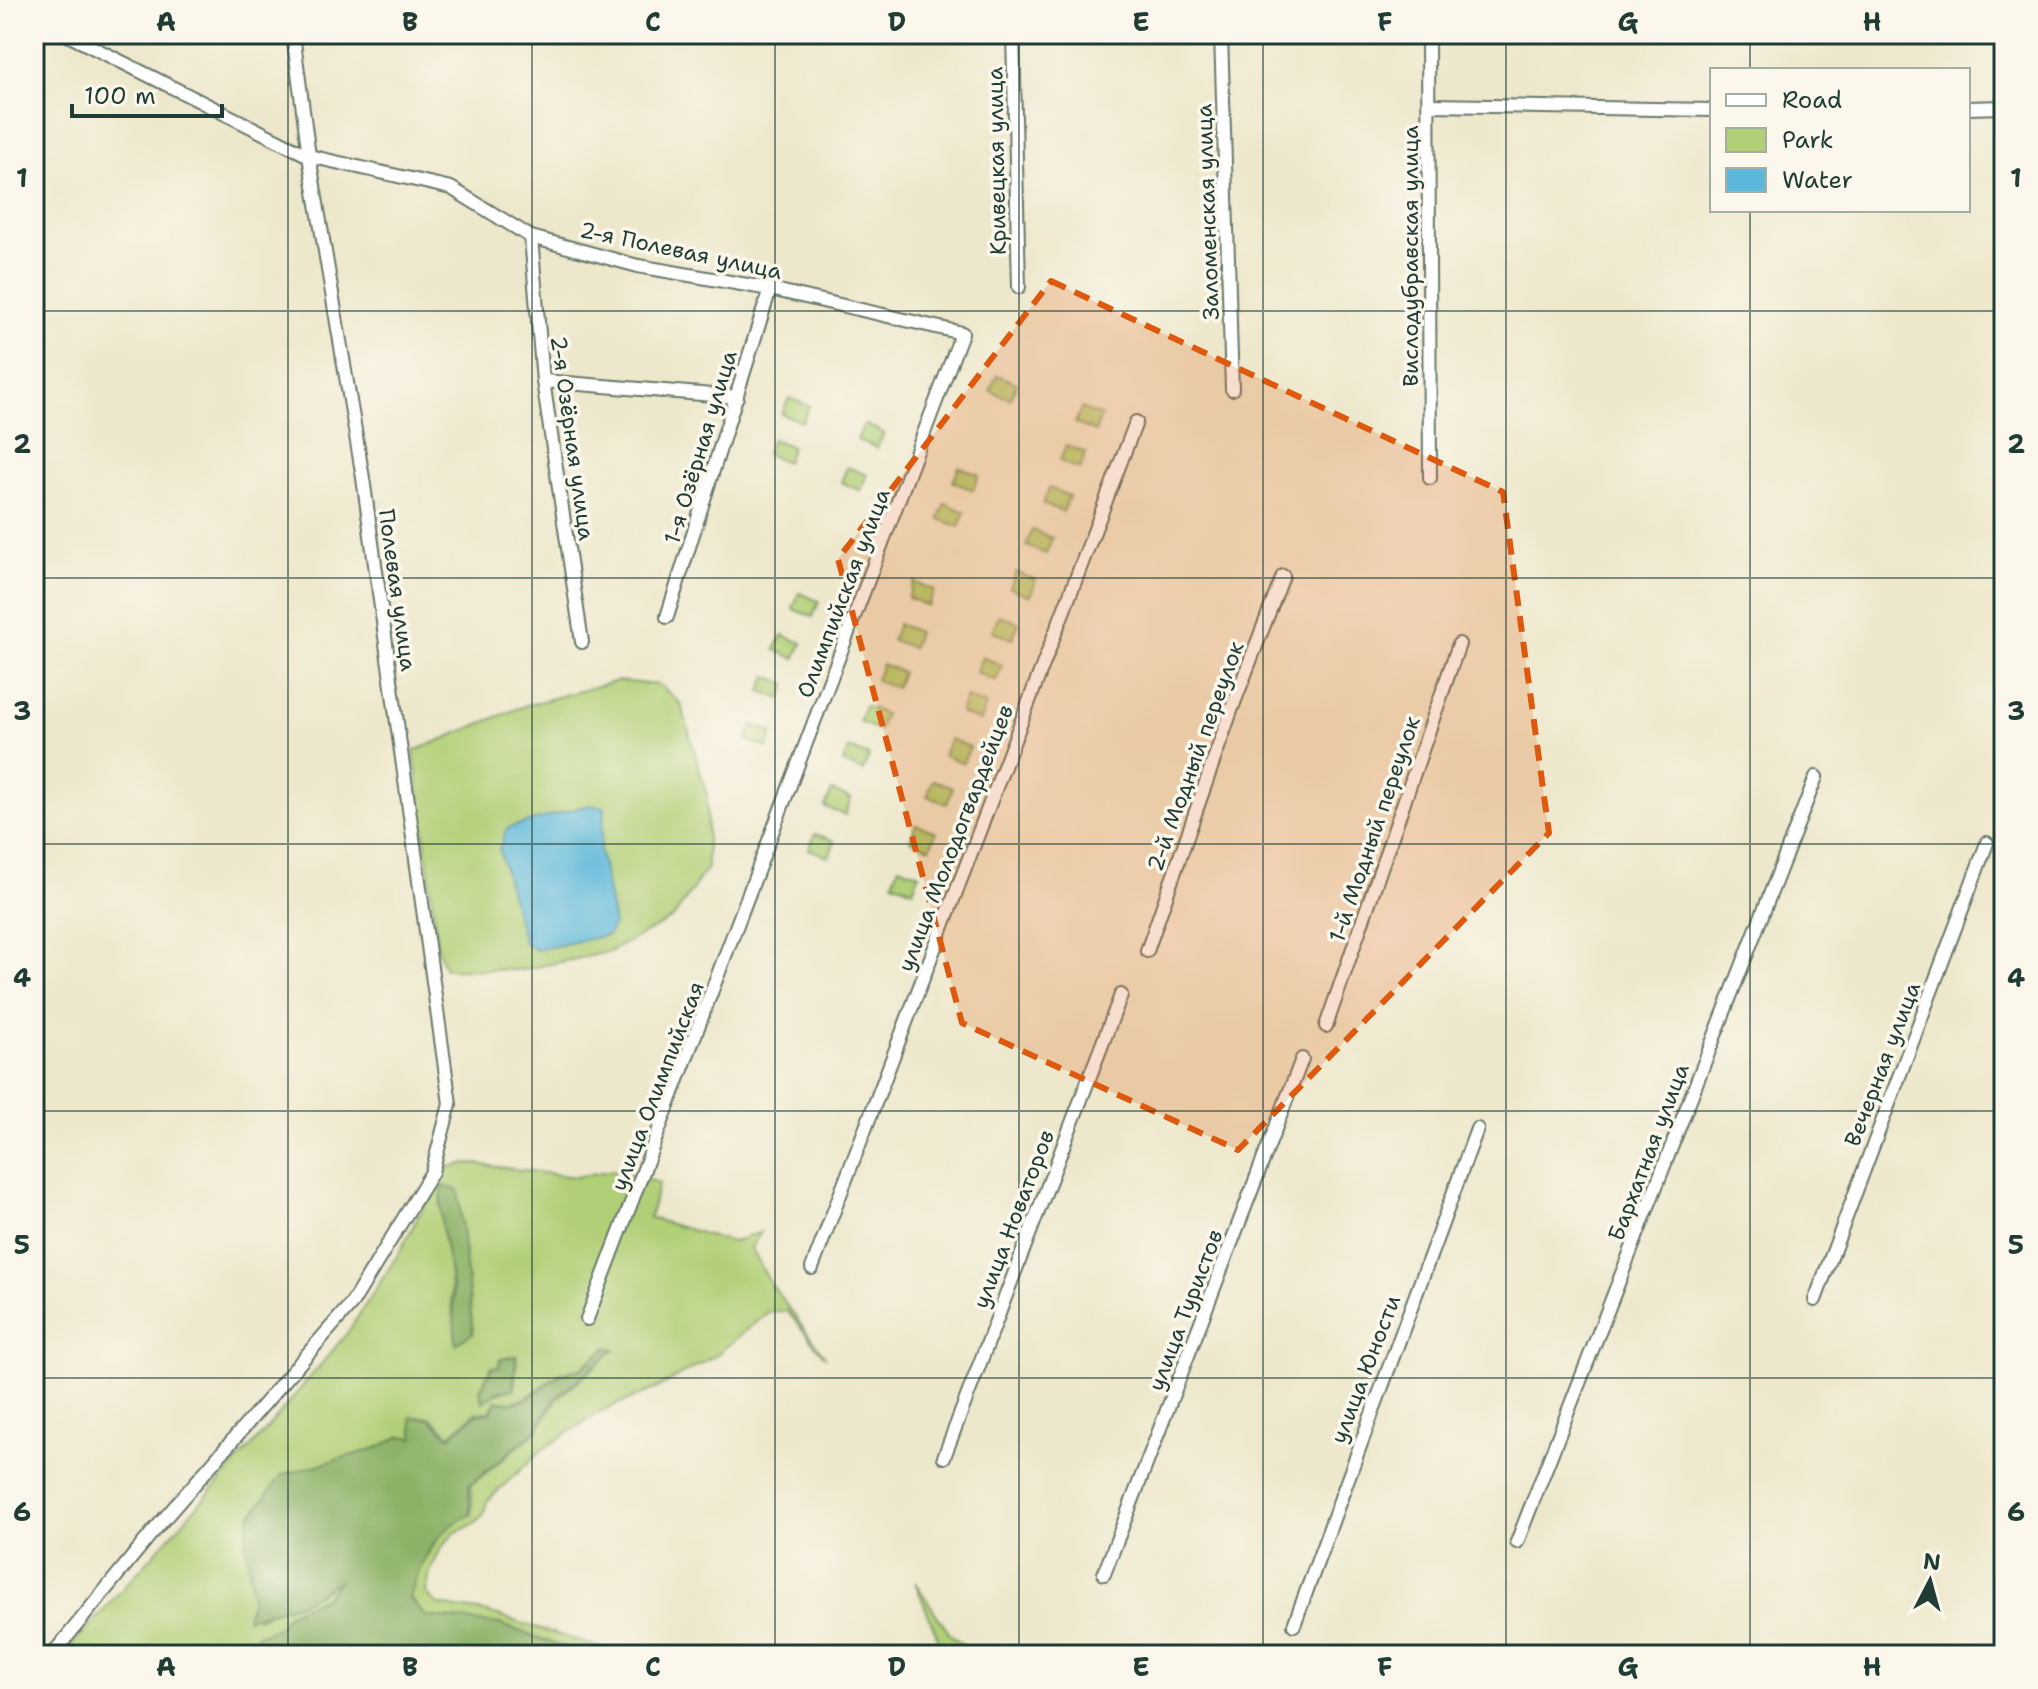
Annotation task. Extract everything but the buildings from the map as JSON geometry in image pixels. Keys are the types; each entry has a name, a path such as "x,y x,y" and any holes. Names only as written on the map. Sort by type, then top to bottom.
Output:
{"street":[{"name":"2-я Полевая улица","path":"66,34 309,156 347,162 451,188 531,237 638,266 770,289 962,333"},
{"name":"Полевая улица","path":"52,1655 151,1534 352,1303 432,1172 450,1104 363,478 309,156 293,34"},
{"name":"Кривецкая улица","path":"1013,34 1019,287"},
{"name":"Заломенская улица","path":"1221,34 1232,389"},
{"name":"Вислодубравская улица","path":"1428,34 1430,478"},
{"path":"1430,105 1710,110"},
{"path":"1970,108 2004,107"},
{"name":"2-я Озёрная улица","path":"531,237 543,381 582,642"},
{"name":"1-я Озёрная улица","path":"667,617 770,289"},
{"name":"Олимпийская улица","path":"762,867 962,333"},
{"path":"543,381 737,397"},
{"name":"улица Молодогвардейцев","path":"812,1268 1136,422"},
{"name":"2-й Модный переулок","path":"1147,951 1232,708 1283,576"},
{"name":"1-й Модный переулок","path":"1326,1026 1459,644"},
{"name":"Бархатная улица","path":"1517,1542 1816,777"},
{"name":"Вечерная улица","path":"1815,1300 1987,843"},
{"name":"улица Олимпийская","path":"587,1319 762,867"},
{"name":"улица Новаторов","path":"944,1457 1121,995"},
{"name":"улица Туристов","path":"1104,1574 1302,1059"},
{"name":"улица Юности","path":"1294,1625 1477,1129"}],"highlighted area":[{"path":"1051,281 1503,492 1549,833 1238,1150 962,1023 838,559"}],"green space":[{"path":"997,375 1017,383 1010,399 990,391"},
{"path":"789,398 809,406 802,422 782,414"},
{"path":"1081,408 1101,416 1095,432 1075,423"},
{"path":"864,424 884,433 877,448 857,440"},
{"path":"772,439 792,447 786,462 766,454"},
{"path":"1066,445 1086,453 1080,469 1060,461"},
{"path":"847,467 867,475 861,491 841,482"},
{"path":"959,467 979,475 973,490 953,482"},
{"path":"1049,488 1069,496 1063,512 1043,504"},
{"path":"945,503 965,512 959,527 939,519"},
{"path":"1032,530 1052,538 1046,554 1026,546"},
{"path":"1016,572 1036,580 1030,596 1010,588"},
{"path":"914,582 934,590 928,606 908,598"},
{"path":"799,593 819,601 813,617 793,609"},
{"path":"999,615 1019,623 1012,639 992,631"},
{"path":"898,624 918,632 912,648 892,640"},
{"path":"782,635 802,643 795,659 775,650"},
{"path":"982,657 1002,665 996,681 976,672"},
{"path":"882,664 902,672 896,688 876,680"},
{"path":"767,676 787,684 781,699 761,691"},
{"path":"617,681 660,685 681,704 707,796 707,868 673,918 609,952 521,970 445,969 438,951 414,751 524,706"},
{"path":"966,697 986,705 980,721 960,713"},
{"path":"865,706 885,714 879,730 859,722"},
{"path":"753,725 773,733 767,748 747,740"},
{"path":"950,739 970,747 963,763 943,755"},
{"path":"849,748 869,756 863,771 843,763"},
{"path":"933,780 953,788 947,804 927,796"},
{"path":"832,791 851,799 845,815 825,807"},
{"path":"916,824 936,832 930,848 910,840"},
{"path":"815,834 835,841 829,857 809,849"},
{"path":"899,866 919,874 913,890 893,882"},
{"path":"468,1163 575,1177 613,1170 659,1183 649,1218 732,1242 761,1232 751,1248 770,1283 826,1358 787,1311 768,1312 715,1356 655,1389 603,1410 542,1450 487,1501 484,1514 474,1524 454,1533 441,1548 430,1572 426,1593 438,1605 485,1612 624,1655 586,1655 499,1624 425,1616 410,1598 419,1567 448,1524 472,1514 471,1485 537,1431 557,1399 615,1350 607,1347 580,1369 560,1373 526,1398 512,1402 496,1400 490,1412 475,1413 450,1435 430,1417 411,1417 414,1438 401,1436 377,1448 282,1476 249,1570 257,1618 322,1592 344,1576 326,1596 287,1614 279,1627 257,1636 263,1653 63,1655 266,1430 348,1332 399,1253 444,1168","holes":["444,1186 458,1191 473,1333 453,1317 447,1237 440,1205","517,1356 514,1389 496,1393 482,1402 480,1390 491,1367 499,1367 500,1359"]},
{"path":"443,1186 458,1190 473,1333 456,1344 453,1293 442,1226"},
{"path":"608,1347 614,1349 554,1400 535,1431 469,1485 470,1515 438,1538 424,1560 410,1598 425,1616 499,1624 586,1655 256,1655 263,1652 253,1646 256,1636 279,1627 287,1614 326,1596 340,1580 301,1603 247,1618 252,1596 246,1541 250,1517 282,1475 377,1448 401,1436 414,1438 411,1417 430,1419 450,1437 477,1414 491,1412 497,1401 513,1403 527,1399 561,1374 581,1369"},
{"path":"516,1356 513,1389 496,1392 483,1402 480,1391 492,1367 499,1367 500,1360"},
{"path":"915,1582 949,1633 975,1655 945,1655"}],"water":[{"path":"588,805 605,807 600,850 614,924 608,935 536,950 524,943 499,849 507,828"}]}
